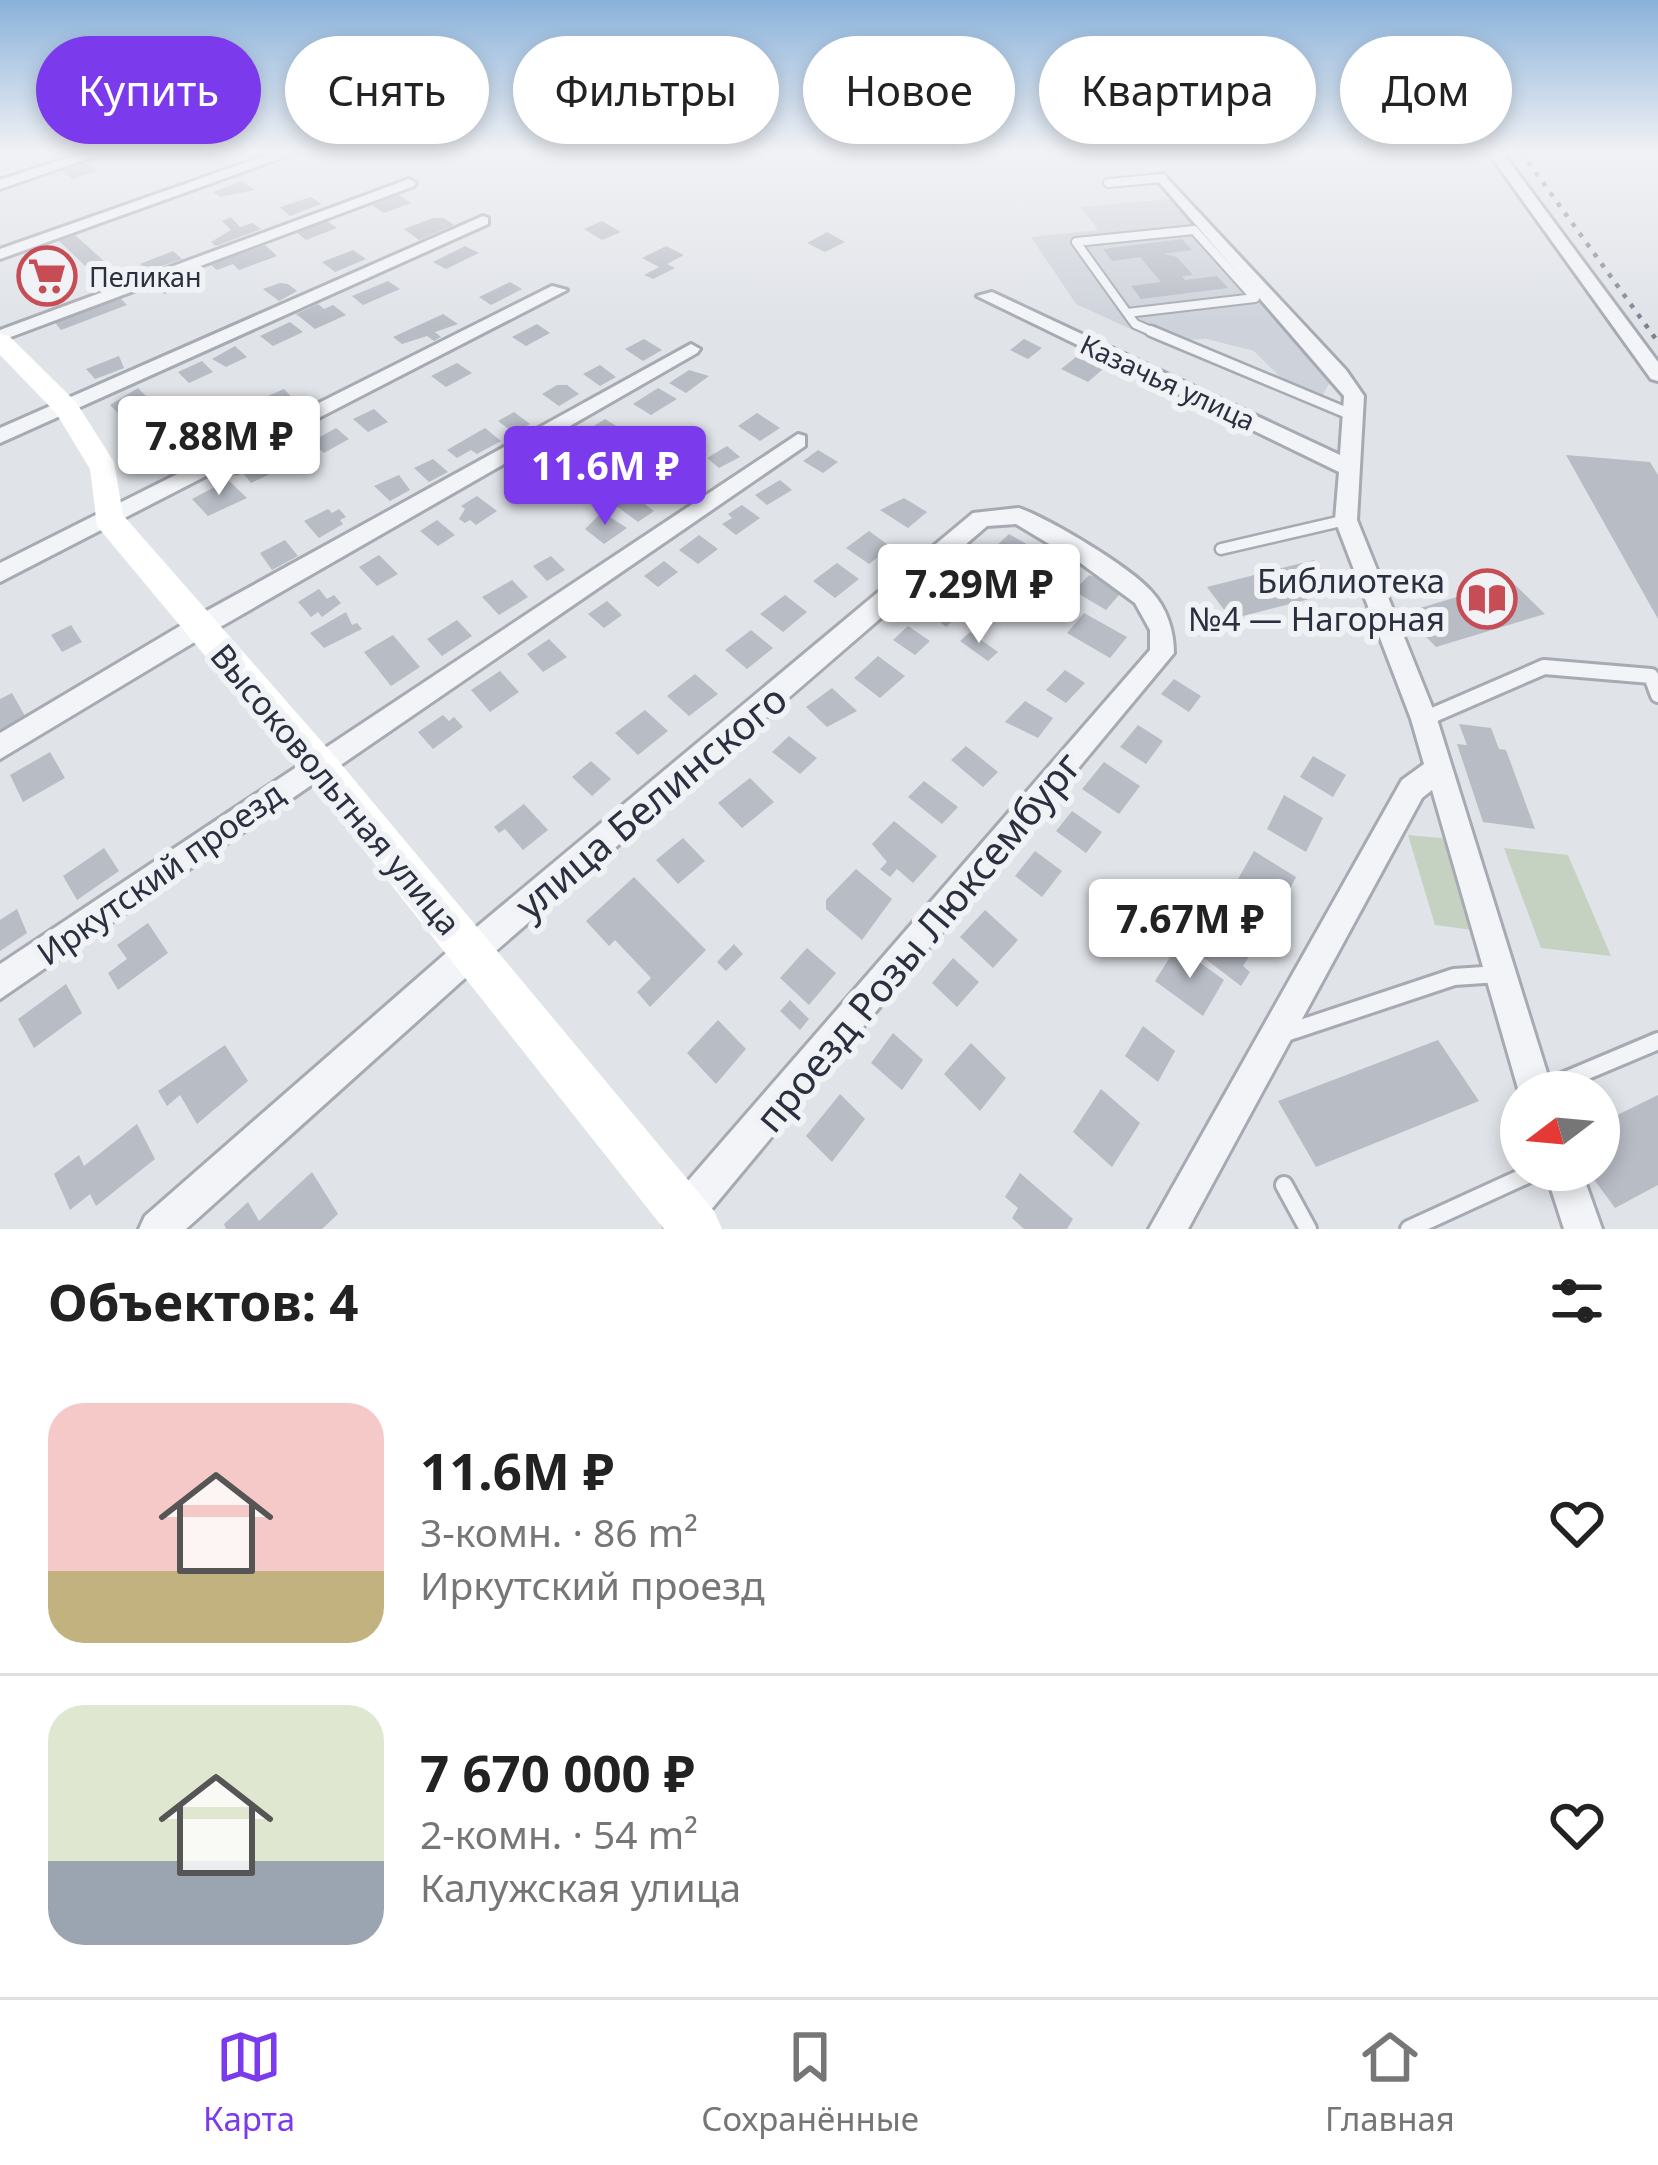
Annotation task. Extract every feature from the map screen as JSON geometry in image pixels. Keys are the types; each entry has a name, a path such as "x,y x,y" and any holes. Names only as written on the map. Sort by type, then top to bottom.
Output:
{"street":[{"path":"0,254 132,209"},
{"path":"108,518 104,470 66,408 0,339 340,209"},
{"path":"1190,209 1354,396 1346,520 1424,719 1530,1071"},
{"path":"1537,209 1658,375"},
{"path":"0,436 483,221"},
{"path":"0,573 558,290"},
{"name":"Казачья улица","path":"986,296 1349,468"},
{"path":"0,747 199,626 691,349"},
{"name":"Иркутский проезд","path":"0,983 798,441"},
{"name":"проезд Розы Люксембург","path":"684,1224 1162,652 1162,630 1143,597 1088,556 1019,516 982,519"},
{"name":"Высоковольтная улица","path":"108,518 472,951 684,1224"},
{"name":"улица Белинского","path":"158,1229 472,951 982,519"},
{"path":"1168,1229 1412,789 1438,769"},
{"path":"1570,1191 1583,1229"}],"lane":[{"path":"1126,313 1255,298 1194,230 1076,242 1126,313 1135,324 1352,415"},
{"path":"1221,548 1346,520"},
{"path":"1424,719 1544,667 1651,676 1658,694"},
{"path":"1278,1036 1454,977 1500,974"},
{"path":"1587,1071 1658,1041"},
{"path":"1284,1185 1308,1229"},
{"path":"1409,1229 1500,1187"}],"shaded area":[{"path":"1083,209 1180,209 1333,377 1321,398 1287,384 1254,351 1207,339 1176,340 1168,346 1076,304 1031,237 1098,230"}],"green space":[{"path":"1408,835 1450,839 1480,931 1435,925"},
{"path":"1504,848 1568,855 1611,956 1541,948"}],"building":[{"path":"231,217 240,227 252,223 261,229 216,246 211,242 231,230 222,221"},
{"path":"433,218 454,225 419,240 404,229"},
{"path":"326,220 337,228 306,240 295,231"},
{"path":"602,221 621,232 602,240 584,229"},
{"path":"827,232 845,242 825,252 807,243"},
{"path":"75,235 115,271 98,278 59,241"},
{"path":"1182,239 1192,250 1164,254 1177,257 1193,275 1182,276 1185,280 1217,276 1228,288 1141,299 1131,286 1161,282 1140,257 1112,261 1103,249"},
{"path":"265,245 277,256 239,270 233,264 217,270 211,265"},
{"path":"465,246 479,253 446,269 433,262"},
{"path":"666,246 684,255 667,264 675,268 653,279 644,275 659,267 642,258"},
{"path":"353,250 366,259 335,272 322,262"},
{"path":"173,251 182,259 148,271 140,264"},
{"name":"Пеликан","path":"55,259 63,267 68,265 75,278 38,292 20,276 19,272"},
{"path":"190,272 202,284 164,294 156,285"},
{"path":"388,281 400,289 363,305 352,296"},
{"path":"510,282 522,289 491,305 479,297"},
{"path":"280,283 297,291 279,301 263,289"},
{"path":"116,294 127,305 61,330 52,319"},
{"path":"318,304 324,309 333,305 346,315 315,329 296,314"},
{"path":"443,314 458,324 435,332 441,337 434,341 427,336 402,344 393,337"},
{"path":"290,322 303,332 273,346 260,336"},
{"path":"537,324 550,333 526,346 512,337"},
{"path":"644,339 662,350 643,361 625,349"},
{"path":"1024,339 1042,348 1028,359 1010,350"},
{"path":"235,346 247,357 226,367 212,359"},
{"path":"119,356 124,368 114,372 95,379 86,369"},
{"path":"1076,357 1103,369 1088,382 1061,369"},
{"path":"202,361 213,372 189,383 178,372"},
{"path":"457,363 472,373 446,387 431,376"},
{"path":"600,365 616,377 600,386 583,374"},
{"path":"689,370 709,376 686,393 669,383"},
{"path":"567,385 579,394 559,406 542,394"},
{"path":"138,388 148,398 119,414 110,405"},
{"path":"658,388 677,399 651,415 633,404"},
{"path":"284,389 294,400 270,410 261,399"},
{"path":"236,409 247,420 223,431 208,422"},
{"path":"374,409 388,422 368,432 353,419"},
{"path":"514,412 530,424 514,433 498,421"},
{"path":"757,413 780,428 760,441 738,426"},
{"path":"605,419 626,432 610,443 589,429"},
{"path":"336,428 349,439 324,453 311,442"},
{"path":"485,428 501,441 457,458 447,450"},
{"path":"572,441 584,450 560,464 548,454"},
{"path":"727,446 740,457 719,468 707,458"},
{"path":"818,450 838,462 823,473 803,461"},
{"path":"1566,455 1650,462 1658,475 1658,619"},
{"path":"433,459 448,472 429,482 414,468"},
{"path":"271,460 280,469 251,483 243,473 236,476 230,469 241,463 248,471"},
{"path":"534,465 551,476 534,488 517,476"},
{"path":"688,473 702,482 685,494 671,484"},
{"path":"399,475 410,490 390,501 374,486"},
{"path":"228,480 247,498 208,516 192,499"},
{"path":"780,480 792,490 767,505 755,495"},
{"path":"630,493 654,511 638,522 614,504"},
{"path":"477,496 497,511 476,525 470,520 465,523 459,519 465,509 461,506"},
{"path":"904,498 927,512 908,528 880,510"},
{"path":"742,505 760,518 736,535 722,524"},
{"path":"328,509 332,513 339,509 346,517 340,520 343,524 319,538 304,521"},
{"path":"602,512 627,528 604,544 585,529"},
{"path":"437,520 455,535 438,546 420,531"},
{"path":"869,531 891,547 869,564 846,548"},
{"path":"1009,534 1037,550 1021,566 993,549"},
{"path":"699,535 718,549 698,564 679,550"},
{"path":"285,540 298,556 272,570 260,553"},
{"path":"379,555 398,574 377,586 359,567"},
{"path":"551,556 565,570 547,581 533,566"},
{"path":"997,556 1021,572 1001,590 976,574"},
{"path":"1314,560 1341,591 1231,619 1207,587"},
{"path":"664,561 678,572 658,587 644,576"},
{"path":"837,563 859,579 835,598 813,581"},
{"path":"1089,575 1126,587 1106,610 1074,591"},
{"path":"512,580 528,597 499,615 482,597"},
{"path":"1511,581 1545,614 1436,647 1403,613"},
{"path":"319,589 327,599 334,595 341,603 322,617 318,612 311,617 298,602"},
{"path":"944,594 965,609 946,627 926,609"},
{"path":"785,595 807,612 783,632 760,614"},
{"path":"607,601 622,615 604,628 588,614"},
{"path":"346,612 352,625 357,623 362,629 324,648 310,633"},
{"path":"1084,613 1127,637 1110,658 1067,633"},
{"path":"457,620 472,636 442,656 427,639"},
{"path":"71,625 82,642 62,652 51,635"},
{"path":"908,626 930,641 915,655 893,640"},
{"path":"751,630 773,648 747,669 725,650"},
{"path":"970,632 998,652 988,661 960,641"},
{"path":"393,635 420,667 391,686 364,652"},
{"path":"549,639 567,657 543,672 527,654"},
{"path":"878,656 905,676 880,698 854,678"},
{"path":"1065,670 1085,683 1066,703 1046,690"},
{"path":"500,671 519,692 490,712 471,690"},
{"path":"695,674 718,694 689,716 667,696"},
{"path":"1174,679 1201,696 1189,712 1161,694"},
{"path":"832,688 857,711 827,727 806,707"},
{"path":"12,693 25,716 0,730 0,699"},
{"path":"1025,701 1053,718 1038,738 1005,722"},
{"path":"645,710 668,731 638,755 615,733"},
{"path":"443,715 449,721 454,717 463,727 433,749 418,732"},
{"path":"1459,724 1491,728 1499,749 1506,750 1535,829 1483,822 1457,744 1467,745"},
{"path":"1138,725 1163,741 1146,764 1120,747"},
{"path":"789,736 817,758 800,774 772,752"},
{"path":"966,746 998,772 983,787 951,760"},
{"path":"50,752 65,778 23,802 10,775"},
{"path":"1313,756 1346,775 1333,797 1300,777"},
{"path":"591,761 611,779 592,796 572,777"},
{"path":"1104,762 1140,786 1119,814 1082,789"},
{"path":"750,778 774,802 742,828 718,803"},
{"path":"924,781 958,807 942,824 908,797"},
{"path":"1284,795 1323,818 1306,852 1267,829"},
{"path":"524,804 548,830 523,850 505,829 499,833 494,827"},
{"path":"1072,811 1102,832 1086,853 1056,831"},
{"path":"894,821 937,856 913,883 897,869 890,877 880,869 887,862 872,844"},
{"path":"683,838 705,861 678,884 656,860"},
{"path":"104,848 119,871 77,900 63,876"},
{"path":"1035,851 1062,871 1042,897 1015,876"},
{"path":"1254,851 1296,877 1277,914 1234,886"},
{"path":"856,869 892,899 862,940 826,909 826,900"},
{"path":"634,877 706,950 650,1007 637,992 651,978 615,940 609,946 586,921"},
{"path":"17,909 27,933 0,951 0,920"},
{"path":"985,910 1018,940 993,968 960,937"},
{"path":"1219,911 1259,940 1243,966 1250,972 1241,986 1178,938 1189,922 1204,934"},
{"path":"148,923 168,953 118,990 108,973 127,959 117,945"},
{"path":"734,944 743,954 726,971 717,962"},
{"path":"1177,946 1224,980 1203,1016 1155,981"},
{"path":"807,948 836,973 809,1005 780,978"},
{"path":"953,958 979,982 957,1007 932,983"},
{"path":"66,984 82,1013 34,1048 18,1019"},
{"path":"790,1000 809,1019 800,1030 780,1011"},
{"path":"718,1020 746,1049 716,1084 687,1053"},
{"path":"1143,1026 1175,1051 1158,1082 1125,1056"},
{"path":"893,1033 923,1060 902,1090 871,1063"},
{"path":"1438,1040 1479,1101 1316,1167 1278,1101"},
{"path":"971,1043 1006,1078 980,1111 944,1074"},
{"path":"225,1045 248,1081 197,1124 180,1095 167,1106 158,1091"},
{"path":"1101,1089 1140,1123 1112,1167 1073,1132"},
{"path":"840,1094 865,1119 832,1162 806,1136"},
{"path":"1658,1095 1658,1185 1615,1208 1602,1191 1620,1191 1620,1114"},
{"path":"137,1124 155,1159 96,1206 90,1194 70,1210 54,1174 79,1155 84,1166"},
{"path":"312,1172 338,1214 322,1229 226,1229 224,1224 248,1202 259,1221"},
{"path":"1020,1173 1073,1219 1067,1229 1024,1229 1012,1218 1018,1208 1005,1197"}],"railway":[{"path":"1562,209 1658,342"}],"place":[{"name":"Пеликан","path":"47,276"},
{"name":"Библиотека №4 — Нагорная","path":"1487,599"}]}
